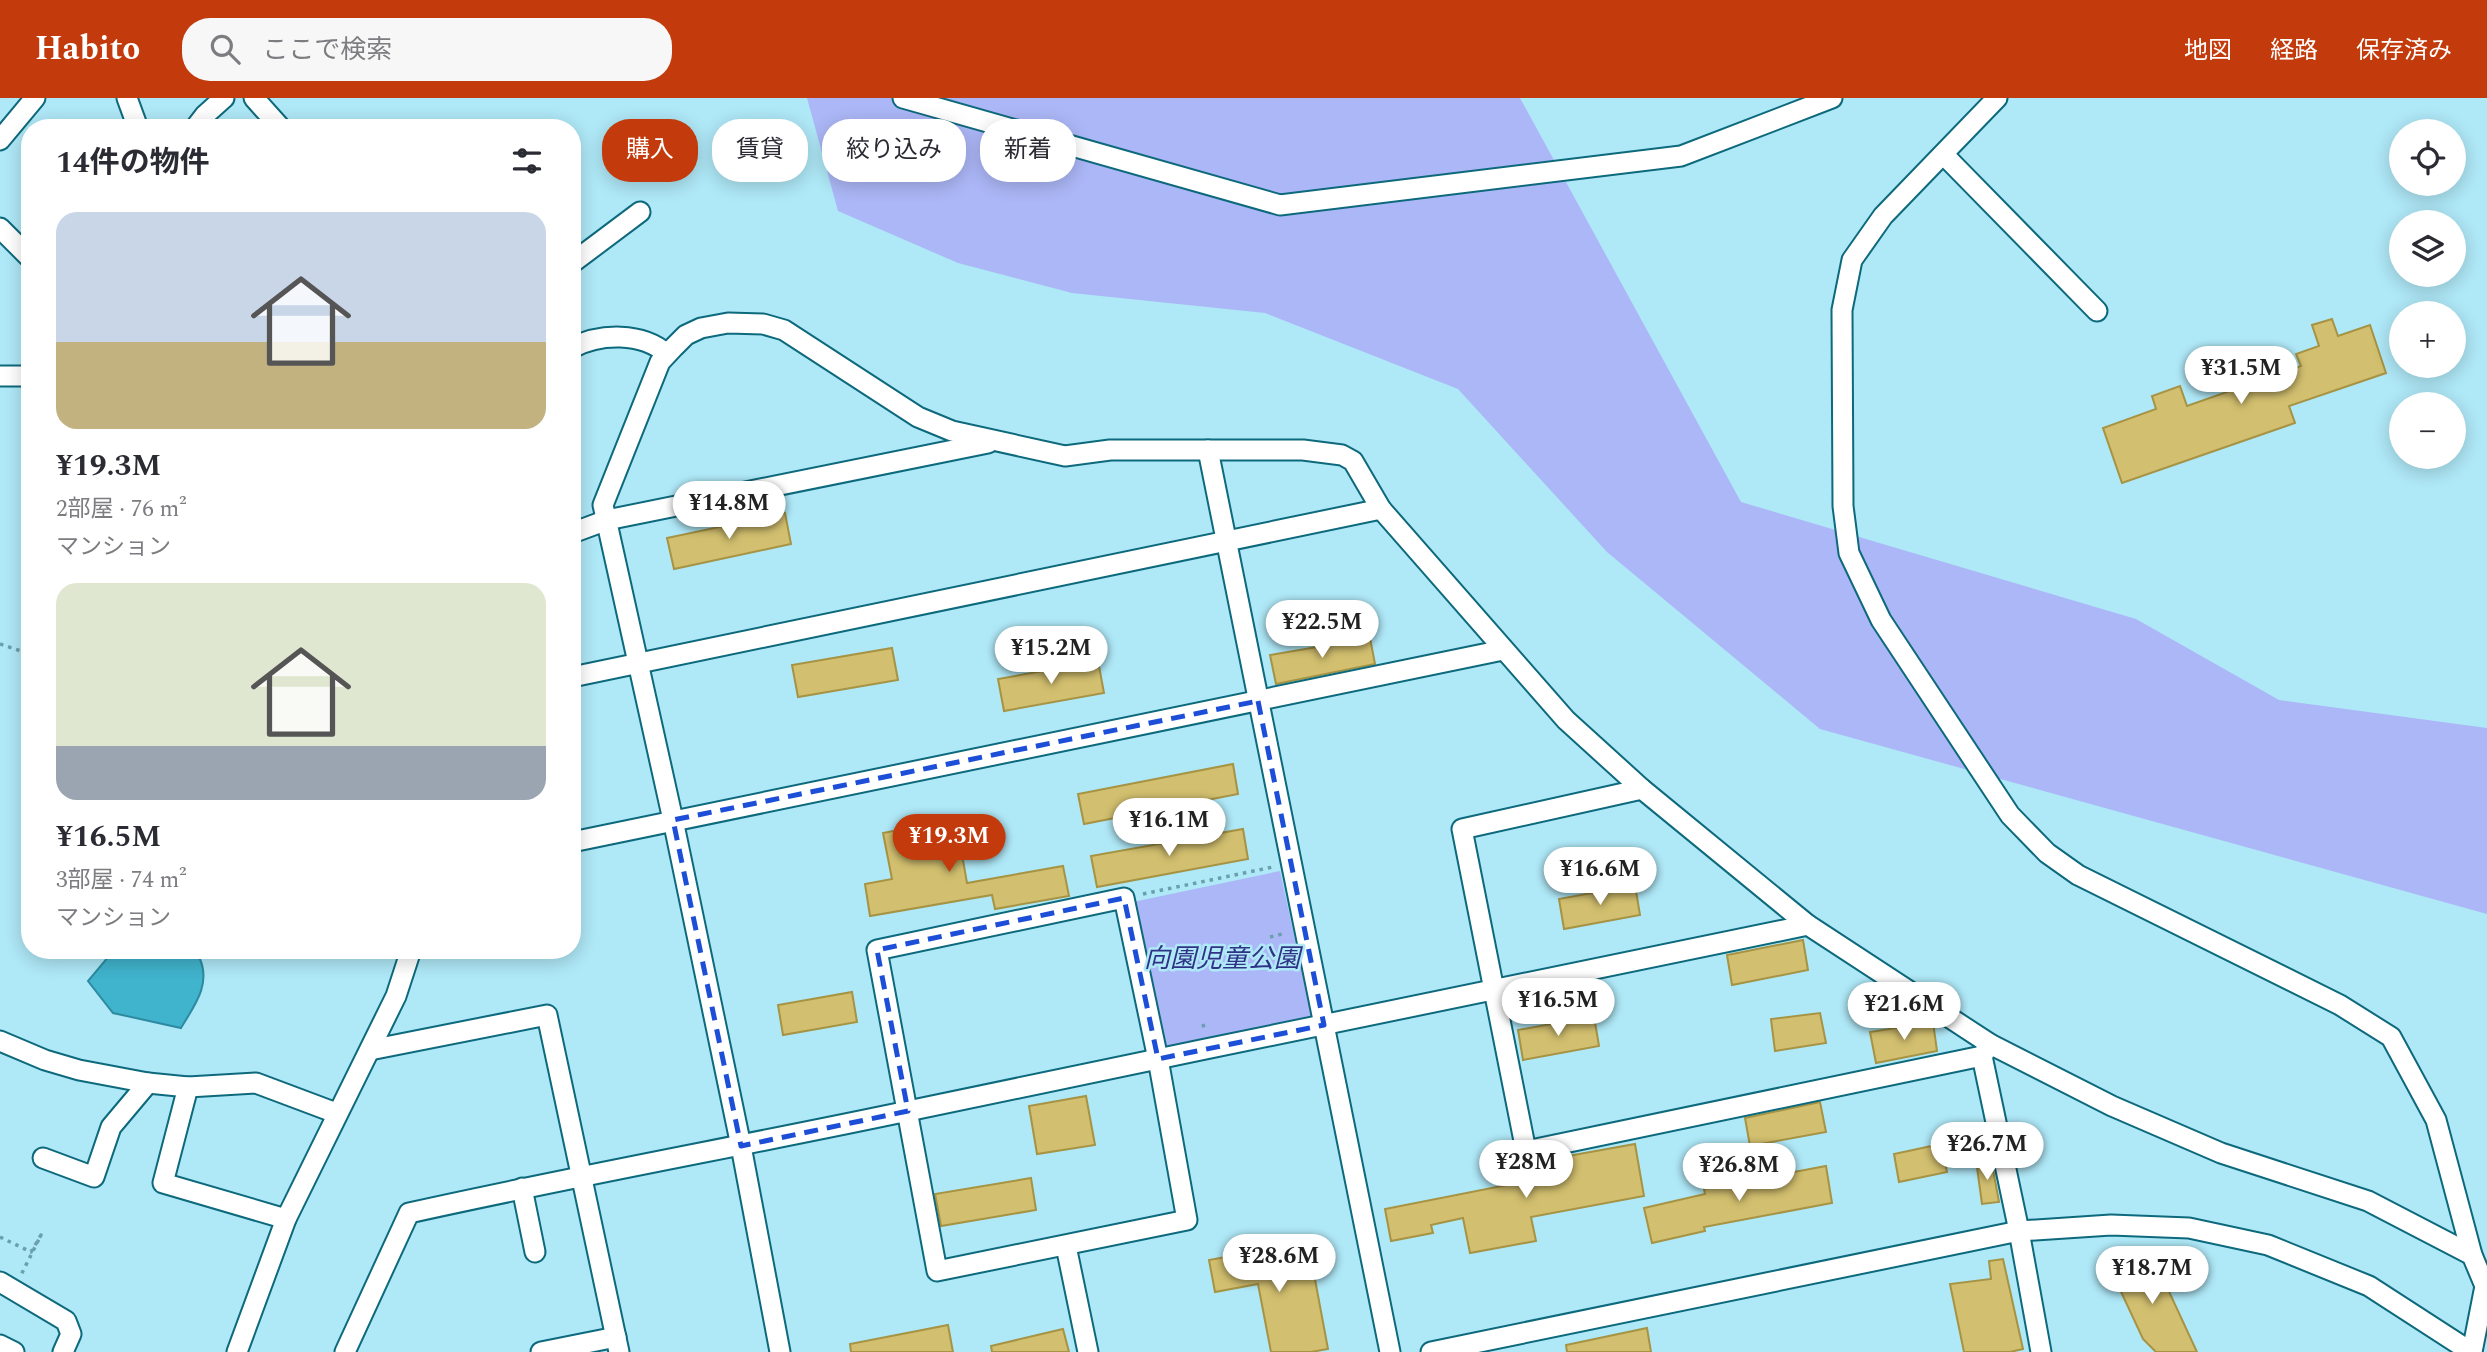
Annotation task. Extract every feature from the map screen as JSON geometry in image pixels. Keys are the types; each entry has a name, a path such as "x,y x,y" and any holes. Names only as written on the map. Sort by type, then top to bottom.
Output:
{"street":[{"path":"0,141 35,98"},
{"path":"127,98 135,119"},
{"path":"202,119 224,98"},
{"path":"254,98 273,119"},
{"path":"903,98 1280,205 1681,156 1832,98"},
{"path":"1431,1352 2019,1231 2111,1225 2189,1228 2268,1245 2369,1286 2471,1352 2485,1286 2472,1255 2435,1120 2391,1037 2340,1005 2078,875 2048,853 2010,815 1881,620 1849,553 1843,506 1842,310 1852,260 1883,216 1997,98"},
{"path":"1944,155 2097,311"},
{"path":"581,256 640,212"},
{"path":"0,228 21,249"},
{"path":"780,1352 741,1146 673,820 603,505 660,362 686,335 701,328 728,323 763,324 784,330 918,417 952,431 1065,456 1110,450 1303,450 1342,455 1353,461 1381,509 1566,720 1642,789 1808,925 1986,1050 2221,1153 2368,1201 2472,1255"},
{"path":"581,343 624,337 645,341 667,354"},
{"path":"0,376 21,376"},
{"path":"581,530 607,520 999,440"},
{"path":"1208,450 1390,1352"},
{"path":"581,675 1381,509"},
{"path":"581,840 1503,650"},
{"path":"1642,789 1462,829 1525,1151 1986,1050"},
{"path":"1124,898 1158,1059 1186,1220 937,1271 877,950 1124,898"},
{"path":"345,1352 409,1213 581,1175 741,1146 1808,925"},
{"path":"237,1352 286,1219 396,996 408,959"},
{"path":"370,1051 547,1015 618,1345 541,1352"},
{"path":"0,1041 45,1060 79,1070 148,1083 188,1087 256,1083 337,1114"},
{"path":"1986,1050 2041,1352"},
{"path":"43,1158 94,1177 111,1128 148,1083"},
{"path":"188,1087 163,1183 286,1219"},
{"path":"522,1188 535,1252"},
{"path":"1066,1246 1088,1352"},
{"path":"6,1286 66,1321 71,1334 63,1352"},
{"path":"0,1345 14,1352"}],"path":[{"path":"0,644 21,651"},
{"path":"1124,898 1292,863"},
{"path":"0,1237 31,1252 41,1235 6,1286"}],"highlighted area":[{"path":"1258,701 1324,1025 1158,1059 1124,898 877,950 908,1111 741,1146 673,820"}],"green space":[{"path":"807,98 1520,98 1741,502 2136,619 2279,700 2487,728 2487,914 1820,729 1607,552 1458,389 1265,313 1072,293 958,263 838,211 830,182 966,182 966,119 822,119 822,153"},
{"name":"向園児童公園","path":"1280,871 1312,1017 1166,1048 1133,902"}],"shaded area":[{"path":"106,959 200,959 204,978 200,995 181,1028 113,1013 88,981"}],"building":[{"path":"2332,319 2338,336 2370,325 2386,373 2289,406 2295,423 2122,483 2103,428 2156,409 2152,396 2180,386 2187,406 2301,366 2296,354 2319,346 2312,325"},
{"path":"785,513 791,544 674,569 667,538"},
{"path":"1370,638 1375,664 1276,684 1270,655"},
{"path":"892,648 898,680 798,697 792,665"},
{"path":"1098,661 1104,693 1004,711 998,679"},
{"path":"1233,764 1238,794 1084,824 1078,794"},
{"path":"959,818 965,848 961,849 967,883 1063,866 1069,896 995,909 992,895 870,916 865,884 892,879 883,833"},
{"path":"1243,829 1248,859 1097,887 1091,856"},
{"path":"1635,885 1640,915 1564,929 1559,899"},
{"path":"1803,940 1808,970 1732,985 1727,955"},
{"path":"852,992 857,1022 783,1035 778,1005"},
{"path":"1820,1013 1826,1043 1775,1051 1771,1019"},
{"path":"1594,1016 1599,1046 1523,1060 1518,1030"},
{"path":"1933,1022 1937,1051 1876,1063 1870,1032"},
{"path":"1086,1096 1095,1145 1037,1154 1029,1106"},
{"path":"1820,1102 1826,1132 1750,1146 1745,1118"},
{"path":"1635,1144 1644,1196 1531,1217 1536,1241 1470,1253 1463,1218 1431,1225 1433,1233 1391,1241 1385,1209 1543,1178 1540,1161"},
{"path":"1941,1144 1947,1172 1899,1182 1894,1154"},
{"path":"1991,1159 1999,1202 1982,1204 1976,1160"},
{"path":"1826,1166 1832,1203 1704,1227 1705,1231 1652,1243 1644,1208 1705,1194 1704,1189"},
{"path":"1031,1178 1036,1210 941,1226 935,1194"},
{"path":"1308,1242 1328,1349 1311,1352 1271,1352 1258,1284 1215,1292 1209,1260"},
{"path":"2132,1255 2137,1265 2153,1257 2197,1352 2156,1352 2143,1339 2109,1266"},
{"path":"2003,1259 2023,1349 2010,1352 1964,1352 1950,1284 1991,1279 1989,1261"},
{"path":"948,1325 953,1352 851,1352 850,1344"},
{"path":"1647,1328 1651,1352 1567,1352 1566,1345"},
{"path":"1063,1329 1069,1352 992,1352 991,1346"}]}
